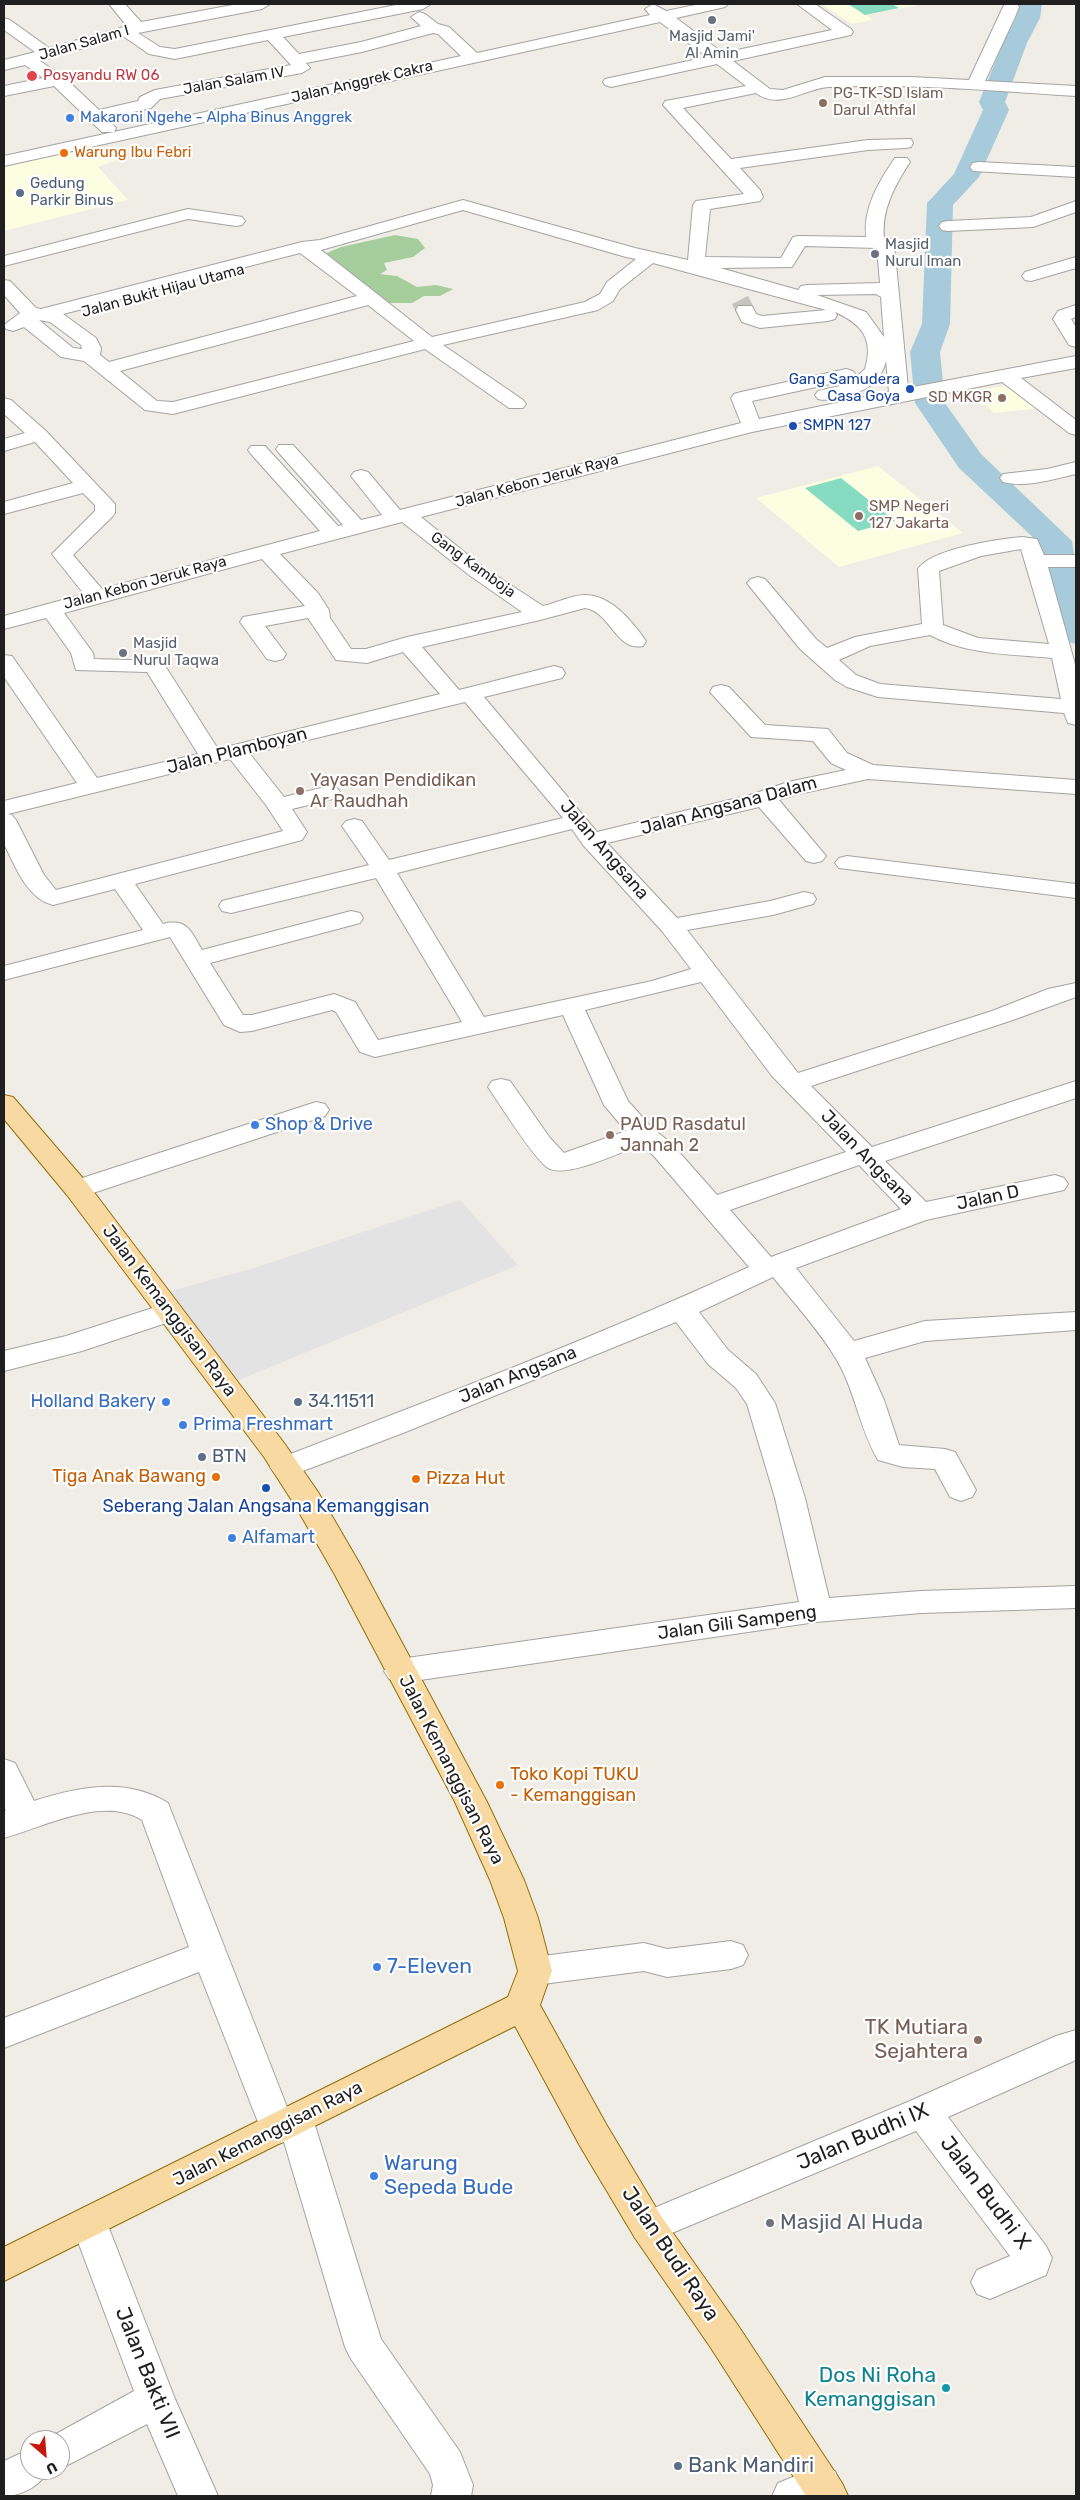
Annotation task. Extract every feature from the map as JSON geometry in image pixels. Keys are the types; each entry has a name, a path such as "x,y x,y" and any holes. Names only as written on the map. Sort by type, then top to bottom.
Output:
{"main road":[{"name":"Jalan Kemanggisan Raya","path":"4,1103 77,1189 168,1312 221,1378 307,1500 350,1574 471,1802 507,1880 521,1918 534,1971"},
{"path":"522,2006 534,1971"},
{"name":"Jalan Kemanggisan Raya","path":"4,2265 94,2236 287,2124 522,2006"},
{"name":"Jalan Budi Raya","path":"522,2006 593,2135 648,2227 724,2336 814,2492"}],"street":[{"name":"Jalan Salam I","path":"117,4 132,29"},
{"name":"Jalan Salam I","path":"4,65 132,29 262,4"},
{"path":"132,29 153,52 164,54 272,35 423,4"},
{"path":"646,4 766,93 784,95 825,82 912,82 1076,92"},
{"name":"Jalan Anggrek Cakra","path":"4,161 720,4"},
{"path":"611,82 845,32 805,4"},
{"path":"405,7 433,28 446,32 472,57"},
{"path":"976,85 989,51 1002,32 1011,7"},
{"path":"4,23 38,56 33,65 58,80 116,136"},
{"path":"294,60 362,47 433,28"},
{"name":"Jalan Salam IV","path":"96,116 145,104 146,100 155,95 302,68 272,35"},
{"path":"561,38 575,50"},
{"path":"4,91 58,80"},
{"path":"759,88 671,104 754,194 754,196 702,205 696,259 701,263 786,263"},
{"path":"728,165 868,145 905,143"},
{"path":"875,242 876,213 886,185 901,162"},
{"path":"979,167 1076,172"},
{"name":"Jalan Bukit Hijau Utama","path":"29,320 312,248 464,205 643,257"},
{"path":"948,226 1033,222 1076,206"},
{"path":"4,261 188,214 236,221"},
{"path":"1023,234 1076,218"},
{"path":"890,294 879,288 789,288 783,280 786,263 794,254 797,241 875,242 886,244 890,294 908,394"},
{"path":"312,248 428,343 516,404"},
{"path":"643,257 751,282 852,312 866,322 877,342 877,361 874,372 859,396"},
{"path":"643,257 739,300 828,315 848,324 856,331 861,350 860,360 855,368 837,379 742,398 748,419"},
{"path":"4,285 29,320 68,353 90,356 152,406 173,408 428,343 598,304 607,298 613,286 643,257"},
{"path":"1031,276 1076,262"},
{"path":"739,300 751,282"},
{"path":"104,369 371,298"},
{"path":"739,300 749,318 760,322 828,315"},
{"path":"1076,311 1065,315 1062,320 1076,341"},
{"name":"Jalan Kebon Jeruk Raya","path":"4,623 266,550 401,516 748,419 859,396 908,394 1076,362"},
{"path":"1006,376 1076,429"},
{"path":"4,404 39,436 105,504 105,513 62,554 96,597"},
{"path":"4,445 39,436"},
{"path":"286,449 356,527"},
{"path":"258,450 334,533"},
{"path":"1010,478 1047,475 1076,468"},
{"name":"Gang Kamboja","path":"362,476 401,516 476,571 540,614"},
{"path":"4,508 88,485"},
{"path":"758,583 808,644 826,658 835,671 852,683 878,690 1076,712 1042,561 1032,545 1027,542 974,552 931,565 928,568 933,628"},
{"path":"266,550 318,610 319,618 344,655 367,656 407,644 540,614 584,601 597,603 608,611 635,641"},
{"path":"1042,561 1076,561"},
{"path":"50,609 82,653 84,665 154,666 212,758"},
{"path":"275,654 251,622 318,610"},
{"path":"826,658 832,653 849,647 933,628 945,636 962,642 1062,652"},
{"name":"Jalan Angsana","path":"285,1467 393,1426 681,1309 772,1266 920,1212 793,1083 671,926 462,695 407,644"},
{"path":"4,661 91,787"},
{"name":"Jalan Plamboyan","path":"4,808 554,673"},
{"path":"721,692 759,732 820,734 839,758 868,772 1076,788"},
{"path":"4,820 30,871 50,898 294,836 295,832 278,806 236,752"},
{"name":"Jalan Angsana Dalam","path":"231,906 381,868 584,831 678,820 764,798 788,788 868,772"},
{"path":"278,806 329,794"},
{"path":"764,798 814,856"},
{"path":"354,826 477,1026"},
{"path":"846,863 1076,891"},
{"path":"120,879 157,933"},
{"path":"275,894 301,930"},
{"path":"671,926 773,908 804,899"},
{"path":"195,959 351,918"},
{"path":"4,973 174,929 180,933 232,1020 240,1024 334,1002 341,1003 346,1007 369,1046 375,1049 477,1026 521,1019 657,987 706,973"},
{"path":"793,1083 1001,1016 1062,992 1076,990"},
{"path":"571,1007 592,1048 598,1068 617,1105 643,1134 662,1149 713,1206 772,1266 848,1353 870,1400 884,1446 888,1453 903,1457 945,1459 961,1490"},
{"path":"501,1086 541,1144 557,1162 571,1161 643,1134"},
{"path":"713,1206 1076,1089"},
{"path":"77,1189 316,1110"},
{"name":"Jalan D","path":"920,1212 1055,1184"},
{"path":"681,1309 718,1357 746,1381 761,1403 790,1498 816,1611"},
{"path":"4,1361 72,1344 168,1312"},
{"path":"848,1353 925,1331 1076,1321"},
{"name":"Jalan Gili Sampeng","path":"400,1671 816,1611 921,1602 1076,1598"},
{"path":"4,1772 14,1821 70,1804 124,1799 149,1805 156,1812 209,1954 287,2124 364,2347 446,2465 453,2485 450,2496"},
{"path":"4,2033 209,1954"},
{"path":"534,1971 644,1957 667,1963 731,1955"},
{"name":"Jalan Budhi IX","path":"648,2227 923,2112 1068,2046 1076,2045"},
{"name":"Jalan Budhi X","path":"923,2112 1033,2258 1032,2263 990,2282"},
{"name":"Jalan Bakti VII","path":"94,2236 156,2399 198,2496"},
{"path":"70,2446 156,2399"},
{"path":"4,2482 20,2473"}],"shaded area":[{"path":"821,4 924,4 866,15 873,20 852,24"},
{"path":"98,142 116,160 98,167 128,200 4,231 4,163"},
{"name":"SD MKGR","path":"1012,385 1041,408 994,413 986,405 981,405 969,391"},
{"name":"SMP Negeri 127 Jakarta","path":"878,466 963,533 839,567 756,498"},
{"path":"460,1200 518,1265 229,1384 160,1294 254,1268"}],"green space":[{"path":"848,4 892,4 899,8 865,15"},
{"path":"395,235 418,239 425,248 413,257 384,263 387,270 380,274 397,276 417,287 436,285 453,289 440,296 424,296 412,303 388,303 322,255 341,247"},
{"path":"841,478 895,521 858,531 805,488"}],"waterway":[{"path":"1030,4 1028,18 1015,43 992,102 996,110 966,177 940,203 936,324 925,352 930,403 970,461 1004,495 1056,541 1063,587 1076,634"}],"tunnel":[{"path":"740,300 745,310"}],"place":[{"name":"Masjid Jami' Al Amin","path":"712,20"},
{"name":"Posyandu RW 06","path":"32,76"},
{"name":"PG-TK-SD Islam Darul Athfal","path":"823,103"},
{"name":"Makaroni Ngehe - Alpha Binus Anggrek","path":"70,118"},
{"name":"Warung Ibu Febri","path":"64,153"},
{"name":"Gedung Parkir Binus","path":"20,193"},
{"name":"Masjid Nurul Iman","path":"875,254"},
{"name":"Gang Samudera Casa Goya","path":"910,389"},
{"name":"SD MKGR","path":"1002,398"},
{"name":"SMPN 127","path":"793,426"},
{"name":"SMP Negeri 127 Jakarta","path":"859,516"},
{"name":"Masjid Nurul Taqwa","path":"123,653"},
{"name":"Yayasan Pendidikan Ar Raudhah","path":"300,791"},
{"name":"Shop & Drive","path":"255,1125"},
{"name":"PAUD Rasdatul Jannah 2","path":"610,1135"},
{"name":"Holland Bakery","path":"166,1402"},
{"name":"34.11511","path":"298,1402"},
{"name":"Prima Freshmart","path":"183,1425"},
{"name":"BTN","path":"202,1457"},
{"name":"Tiga Anak Bawang","path":"216,1477"},
{"name":"Pizza Hut","path":"416,1479"},
{"name":"Seberang Jalan Angsana Kemanggisan","path":"266,1488"},
{"name":"Alfamart","path":"232,1538"},
{"name":"Toko Kopi TUKU - Kemanggisan","path":"500,1785"},
{"name":"7-Eleven","path":"377,1967"},
{"name":"TK Mutiara Sejahtera","path":"978,2040"},
{"name":"Warung Sepeda Bude","path":"374,2176"},
{"name":"Masjid Al Huda","path":"770,2223"},
{"name":"Dos Ni Roha Kemanggisan","path":"946,2388"},
{"name":"Bank Mandiri","path":"678,2466"}]}
